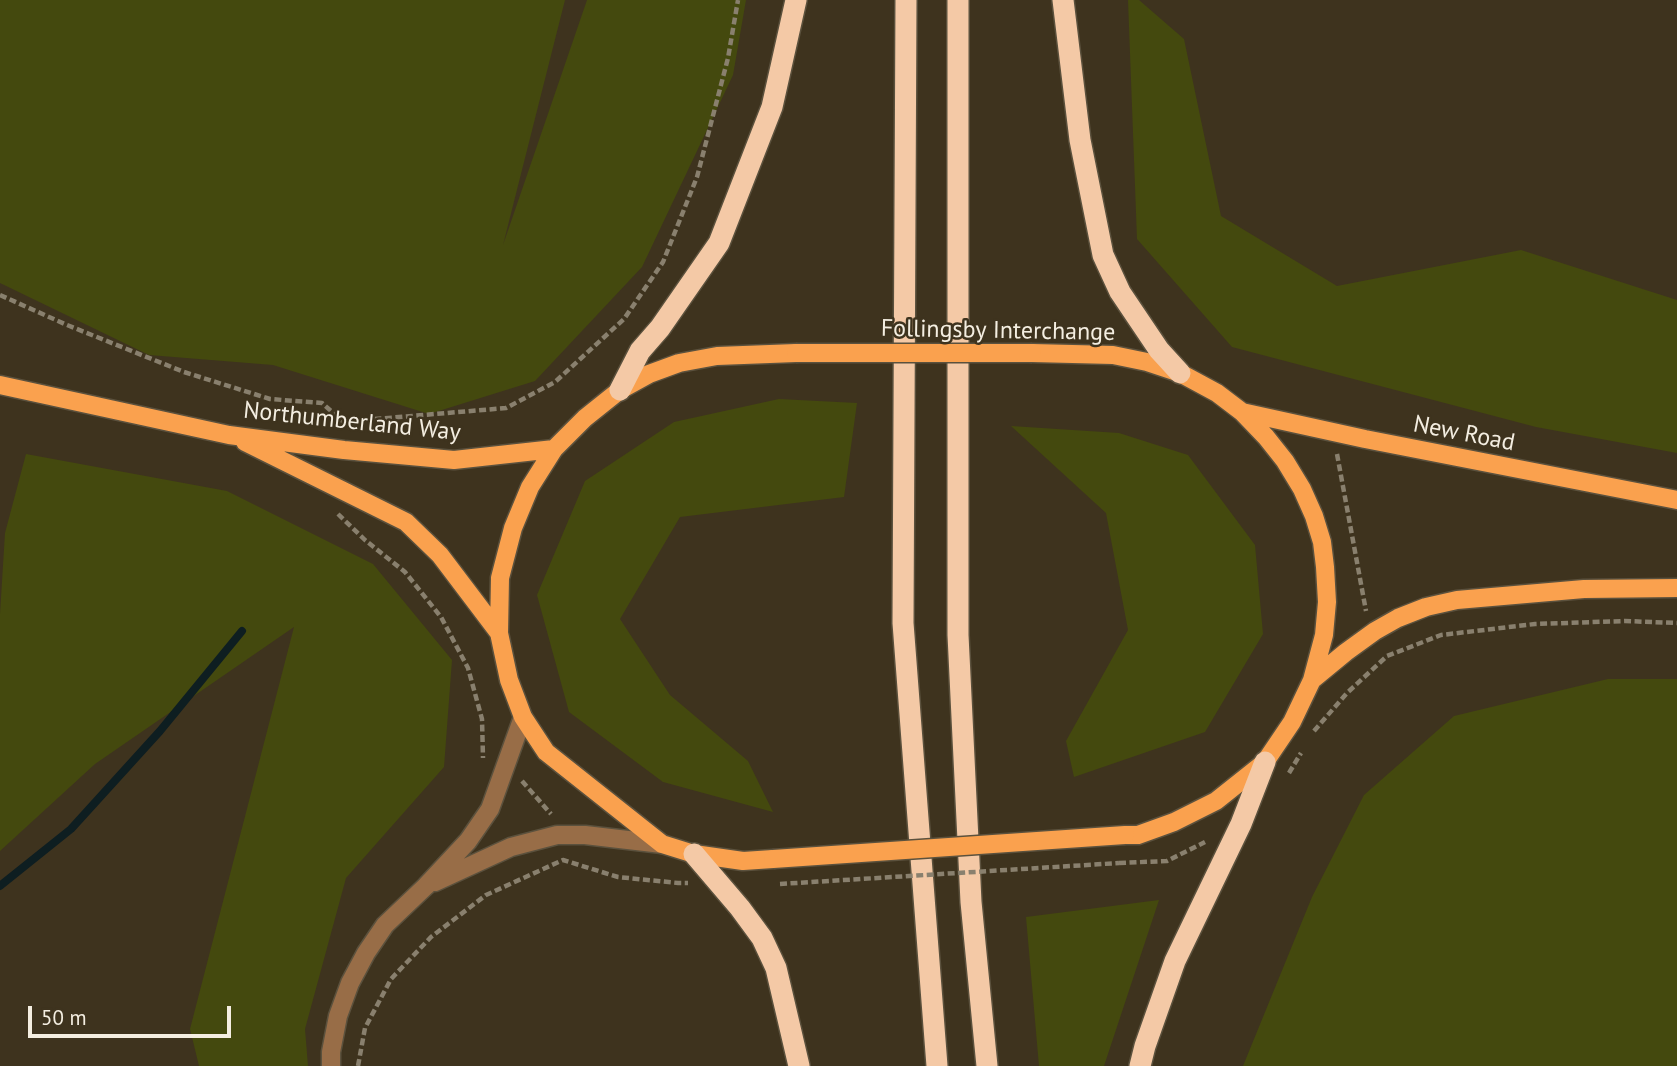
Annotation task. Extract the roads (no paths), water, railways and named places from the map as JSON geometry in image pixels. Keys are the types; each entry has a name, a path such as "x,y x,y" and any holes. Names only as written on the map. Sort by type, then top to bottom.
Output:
{"highway":[{"path":"620,390 640,351 660,328 719,243 772,107 796,0"},
{"path":"906,0 903,623 937,1066"},
{"path":"958,0 958,635 971,902 987,1066"},
{"path":"1063,0 1080,140 1103,255 1119,292 1159,350 1180,373"},
{"path":"1140,1066 1175,961 1241,824 1265,762"},
{"path":"694,854 762,938 776,968 799,1066"}],"main road":[{"name":"Follingsby Interchange","path":"796,353 1113,355 1180,373 1217,393 1242,412 1285,461 1314,516 1322,541 1327,602 1324,635 1312,680 1292,722 1265,762 1216,801 1174,822 1138,835 743,861 694,854 662,844 546,752 523,717 509,680 499,633 500,578 513,528 530,487 554,449 585,418 620,390 649,374 679,363 716,356 796,353"},
{"name":"Northumberland Way","path":"0,386 229,435 344,450 454,460 554,449"},
{"name":"New Road","path":"1242,412 1677,500"},
{"name":"Northumberland Way","path":"229,435 406,522 440,555 499,633"},
{"path":"1312,680 1375,631 1426,607 1457,600 1584,589 1677,588"}],"street":[{"path":"331,1066 338,1016 366,953 385,925 468,841 490,809 523,717"},
{"path":"426,886 511,847 557,835 584,835 662,844"}],"waterway":[{"path":"0,886 71,829 160,731 242,631"}]}
